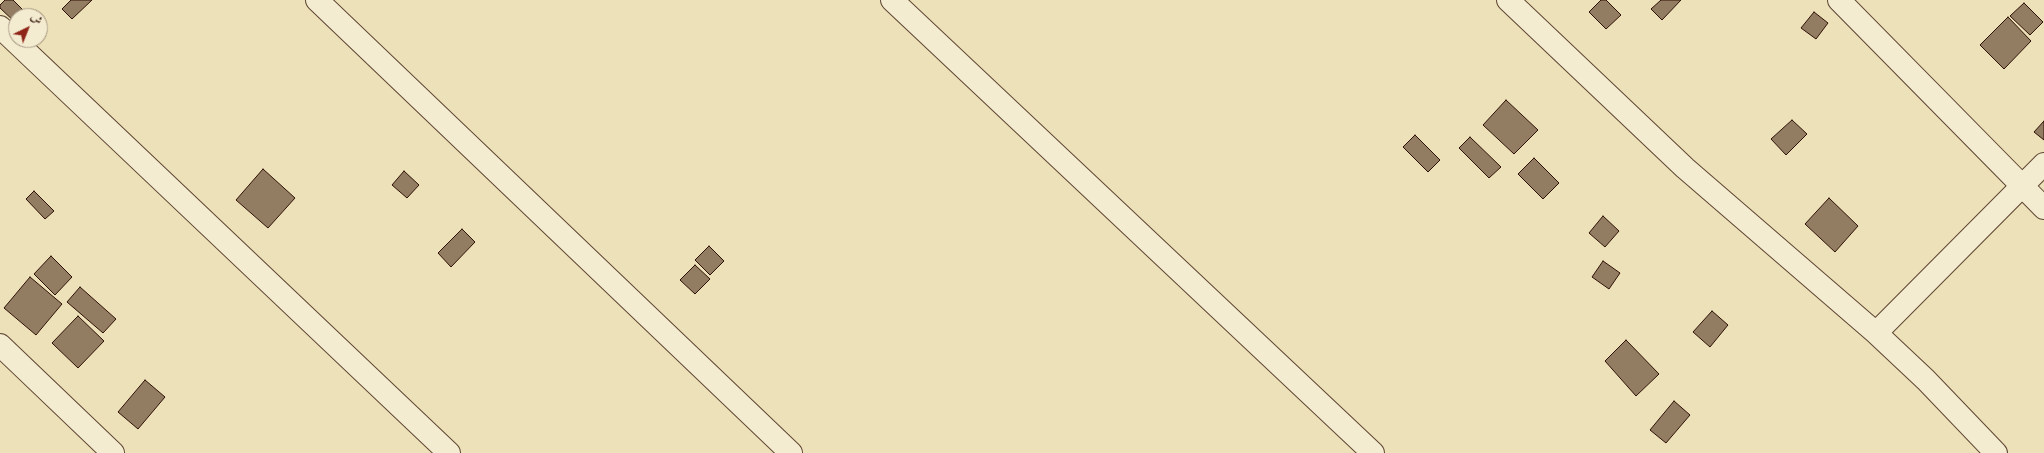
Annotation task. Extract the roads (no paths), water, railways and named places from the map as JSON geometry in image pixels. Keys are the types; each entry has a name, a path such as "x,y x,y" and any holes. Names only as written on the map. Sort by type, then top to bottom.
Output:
{"street":[{"path":"317,0 791,453"},
{"path":"892,0 1373,453"},
{"path":"1508,0 1685,168 1876,334 1926,380 1996,453"},
{"path":"1839,0 2044,208"},
{"path":"0,27 449,453"},
{"path":"1876,334 2044,164"},
{"path":"0,345 113,453"}]}
